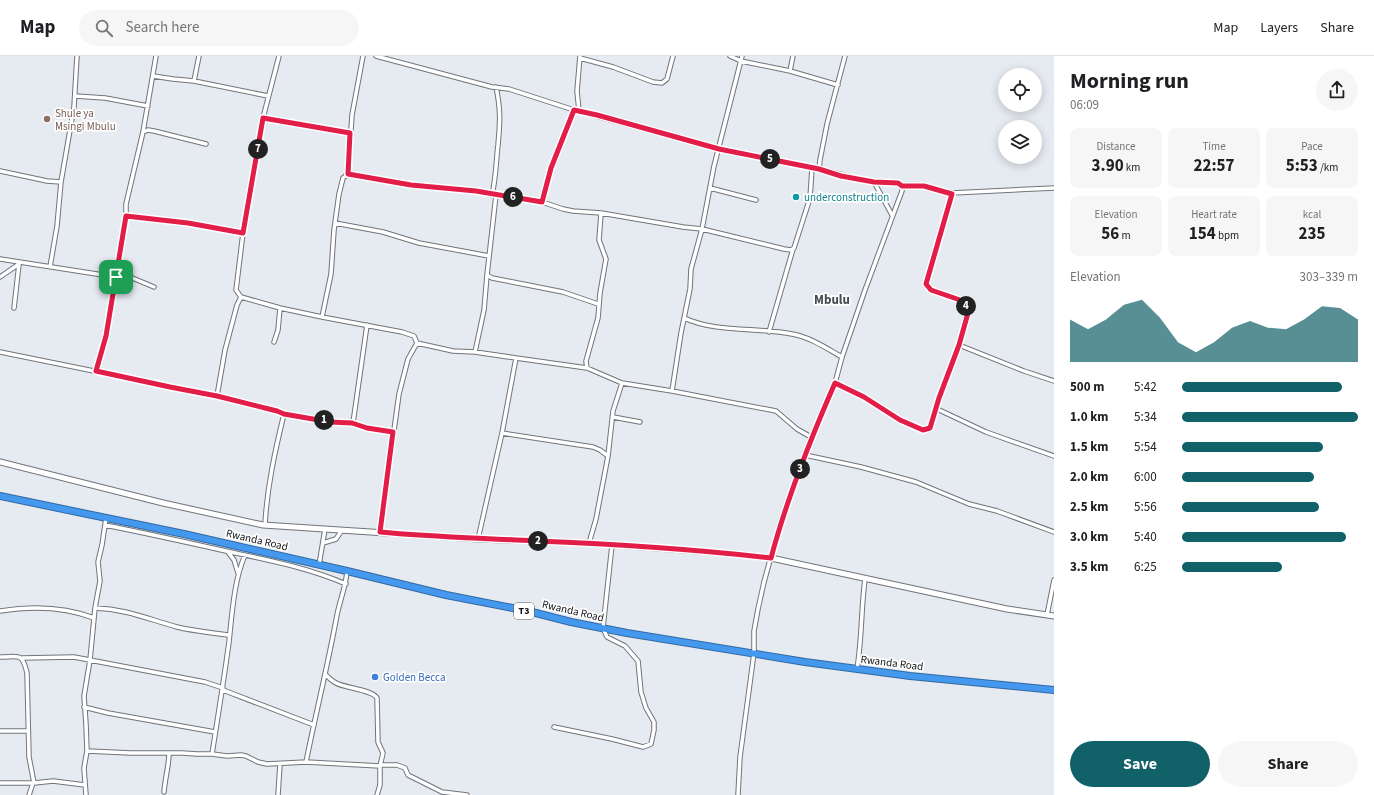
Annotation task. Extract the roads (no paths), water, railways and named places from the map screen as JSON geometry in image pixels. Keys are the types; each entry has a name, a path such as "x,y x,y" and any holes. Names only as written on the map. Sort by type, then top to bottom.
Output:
{"highway":[{"name":"Rwanda Road","path":"0,496 191,536 348,571 446,595 571,622 686,644 857,669 1054,690"}],"street":[{"path":"50,268 57,226 61,182 71,129 75,96 76,56"},
{"path":"96,371 102,351 116,276 128,196 143,132 156,56"},
{"path":"194,81 199,56"},
{"path":"279,56 263,118 243,233 236,290 241,297 322,318 402,332 414,336 417,342 453,351 475,352 587,368 622,383 776,411 796,429 811,437"},
{"path":"322,318 331,274 339,194 343,178 348,174 353,108 363,56"},
{"path":"376,56 509,89 574,110 719,149 819,169 841,176 874,182 898,183 902,186 924,186 952,194 1054,188"},
{"path":"578,111 577,91 580,57 653,82 662,83 667,79 673,56"},
{"path":"730,56 741,61 790,71 838,85"},
{"path":"672,392 690,289 691,269 702,229 719,149 742,56"},
{"path":"790,71 793,56"},
{"path":"819,169 827,124 845,56"},
{"path":"153,76 194,81 268,96"},
{"path":"475,352 484,310 500,130 500,104 496,87"},
{"path":"75,96 105,98 148,106"},
{"path":"542,202 551,168 574,110"},
{"path":"263,118 350,133"},
{"path":"143,132 148,130 154,131 206,144"},
{"path":"769,332 792,249 794,248 810,198 812,168"},
{"path":"0,171 47,181 61,182"},
{"path":"348,174 411,185 476,191 542,202 563,209 601,213 702,229 784,249 792,249"},
{"path":"874,182 892,215"},
{"path":"738,795 740,757 754,653 756,616 781,520 811,437 835,383 864,290 902,191 902,186"},
{"path":"710,188 756,200"},
{"path":"835,383 864,397 900,420 923,430 930,428 959,345 968,313 965,304 958,299 931,290 926,284 952,194"},
{"path":"587,368 586,361 598,318 598,304 606,259 599,240 601,213"},
{"path":"126,216 194,224 243,233"},
{"path":"335,223 383,232 419,242 489,256"},
{"path":"0,259 50,268 130,277 154,287"},
{"path":"0,277 20,263"},
{"path":"14,308 20,263"},
{"path":"486,275 499,280 562,292 598,304"},
{"path":"217,396 225,350 237,305 241,297"},
{"path":"274,342 278,330 280,308"},
{"path":"684,318 695,323 791,334 805,337 842,357"},
{"path":"352,423 367,325"},
{"path":"380,532 393,432 403,375 408,359 417,342"},
{"path":"959,345 1024,371 1054,381"},
{"path":"0,352 217,396 284,414 330,422 352,423 367,428 393,432"},
{"path":"478,539 502,433 516,358"},
{"path":"589,543 596,519 608,456 616,401 622,383"},
{"path":"936,408 986,432 1054,456"},
{"path":"265,525 274,459 284,414"},
{"path":"613,417 640,422"},
{"path":"502,433 592,447 600,450 608,456"},
{"path":"805,455 861,467 916,482 969,504 997,511 1054,532"},
{"path":"0,462 163,503 265,525 478,539 589,543 725,553 771,558 1007,609 1054,616"},
{"path":"86,795 84,768 87,751 84,707 85,689 90,660 95,608 100,581 98,562 99,552 102,545 106,518"},
{"path":"105,525 310,570 346,584"},
{"path":"319,565 325,529"},
{"path":"323,543 336,539 342,530"},
{"path":"554,727 643,747 651,744 654,722 646,708 641,692 638,661 625,646 607,637 603,628 612,545"},
{"path":"227,551 234,560 238,575"},
{"path":"212,754 223,689 238,575 245,555"},
{"path":"306,762 348,571"},
{"path":"857,669 865,579"},
{"path":"1047,615 1054,580"},
{"path":"0,611 17,608 42,608 65,610 94,618"},
{"path":"95,608 113,609 133,613 178,627 229,636"},
{"path":"0,657 70,657 205,682 314,725"},
{"path":"22,658 27,673 29,757 33,783 29,795"},
{"path":"326,674 335,682 354,689 371,692 376,695 378,742 383,753 380,765 380,785 377,795"},
{"path":"84,707 108,713 215,732"},
{"path":"0,731 28,731"},
{"path":"87,751 212,754 228,756 241,755 262,764 306,762 397,765 405,768 408,775 442,792 467,795"},
{"path":"164,792 164,782 170,762 170,753"},
{"path":"278,795 280,764"},
{"path":"0,783 33,783 52,781 85,785"}],"place":[{"name":"Shule ya Msingi Mbulu","path":"47,119"},
{"name":"underconstruction","path":"796,197"},
{"name":"Golden Becca","path":"375,677"}],"district":[{"name":"Mbulu","path":"832,300"}]}
